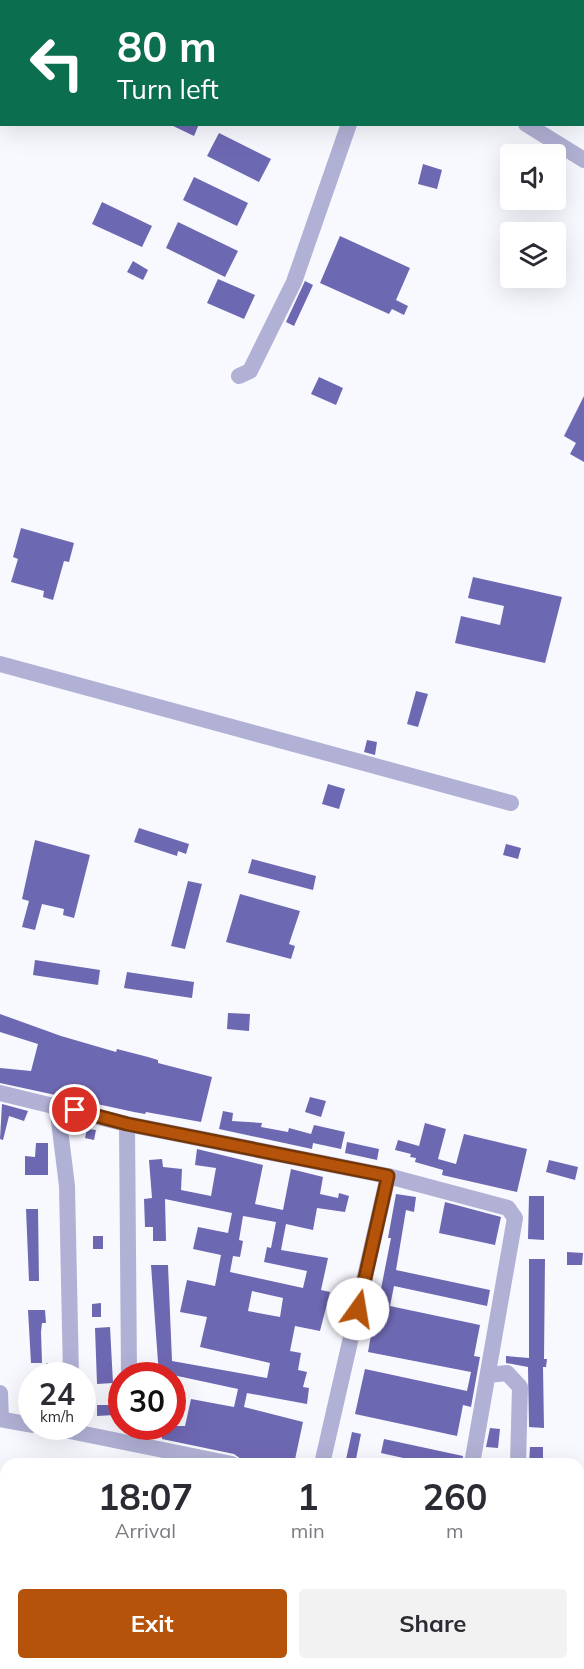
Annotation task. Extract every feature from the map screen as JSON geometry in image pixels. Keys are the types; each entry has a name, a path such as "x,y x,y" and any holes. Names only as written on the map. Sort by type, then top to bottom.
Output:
{"street":[{"path":"239,376 250,371 294,282 348,126"},
{"path":"529,126 584,160"},
{"path":"0,664 512,803"},
{"path":"0,1093 57,1105 127,1124 388,1176 494,1202 508,1208 515,1218 473,1458"},
{"path":"57,1105 66,1186 71,1362"},
{"path":"127,1124 129,1362"},
{"path":"323,1458 388,1176"},
{"path":"489,1375 507,1373 520,1387 518,1458"},
{"path":"0,1393 1,1419 18,1422"},
{"path":"150,1440 211,1458"}],"building":[{"path":"173,126 198,126 194,136"},
{"path":"219,133 271,159 259,182 207,156"},
{"path":"423,164 442,170 437,189 418,184"},
{"path":"194,177 248,203 237,226 183,200"},
{"path":"102,202 152,226 142,247 92,224"},
{"path":"178,222 238,251 225,277 166,248"},
{"path":"340,236 410,268 396,300 408,306 404,315 392,309 389,314 320,283"},
{"path":"133,261 148,270 143,280 127,272"},
{"path":"218,279 255,295 244,319 207,303"},
{"path":"305,281 313,285 294,326 286,322"},
{"path":"319,377 343,388 336,405 311,394"},
{"path":"584,396 584,462 570,454 576,443 564,436"},
{"path":"21,528 74,543 69,562 64,561 53,600 43,597 44,591 11,582 18,559 13,557"},
{"path":"473,577 562,597 545,663 455,643 461,616 500,625 504,606 468,598"},
{"path":"416,691 428,694 418,727 407,724"},
{"path":"367,740 377,742 375,755 364,752"},
{"path":"328,784 345,789 339,809 322,804"},
{"path":"139,828 189,844 186,854 178,851 177,856 134,842"},
{"path":"35,840 90,855 74,918 63,915 64,909 42,904 35,930 22,927 29,901 22,899"},
{"path":"506,844 521,848 518,859 503,855"},
{"path":"252,859 316,876 313,890 248,873"},
{"path":"188,881 202,884 185,949 171,946"},
{"path":"240,894 300,911 289,944 295,946 291,959 226,942"},
{"path":"35,960 100,970 98,985 33,975"},
{"path":"127,972 194,982 192,998 124,988"},
{"path":"228,1013 250,1014 249,1031 227,1029"},
{"path":"0,1014 61,1036 116,1052 117,1049 148,1057 158,1060 158,1063 212,1077 201,1122 134,1112 0,1083 0,1068 31,1071 38,1044 0,1032"},
{"path":"310,1097 326,1101 321,1117 305,1112"},
{"path":"2,1104 28,1111 24,1121 9,1116 3,1140 0,1139"},
{"path":"223,1111 233,1113 232,1121 262,1123 261,1127 288,1132 289,1128 311,1134 314,1125 345,1132 341,1149 313,1143 312,1149 219,1129"},
{"path":"425,1123 446,1129 438,1159 456,1164 464,1134 527,1149 517,1192 442,1175 443,1170 415,1162 416,1158 410,1157 411,1154 395,1150 398,1140 419,1146"},
{"path":"87,1129 96,1130 94,1140 85,1138"},
{"path":"347,1142 379,1149 377,1160 345,1153"},
{"path":"36,1143 48,1143 48,1175 25,1175 25,1156 35,1157"},
{"path":"197,1149 263,1165 255,1204 283,1210 291,1169 323,1177 320,1194 338,1198 339,1193 349,1196 345,1212 317,1208 313,1230 286,1224 281,1250 328,1258 321,1290 330,1292 320,1331 295,1326 290,1351 301,1353 298,1370 307,1372 303,1387 309,1388 307,1404 247,1393 244,1407 303,1422 295,1458 240,1458 234,1454 167,1440 186,1440 186,1422 191,1399 234,1407 238,1389 186,1378 186,1364 267,1378 270,1363 200,1347 207,1317 180,1312 187,1280 215,1286 221,1255 193,1249 198,1227 228,1233 232,1213 165,1199 166,1241 153,1241 153,1227 145,1227 144,1199 152,1198 149,1160 162,1159 163,1167 182,1169 181,1190 211,1196 216,1168 195,1165","holes":["243,1216 276,1222 271,1248 267,1247 264,1262 307,1271 303,1288 230,1272 233,1256 240,1257 243,1241 239,1240","252,1291 283,1298 280,1317 248,1311"]},
{"path":"549,1160 578,1167 575,1180 546,1172"},
{"path":"396,1194 416,1197 414,1212 406,1210 396,1270 490,1290 487,1306 394,1286 390,1306 480,1325 474,1356 480,1357 471,1407 463,1405 457,1436 355,1414 365,1369 467,1391 471,1372 368,1352 376,1298 379,1299 391,1238 388,1238"},
{"path":"529,1196 544,1196 544,1240 528,1239"},
{"path":"445,1202 501,1217 495,1245 439,1233"},
{"path":"26,1209 38,1209 39,1281 29,1281"},
{"path":"93,1236 103,1236 103,1249 93,1249"},
{"path":"567,1252 583,1253 582,1265 567,1265"},
{"path":"529,1259 545,1259 544,1359 547,1359 546,1367 543,1367 544,1428 529,1427 528,1367 506,1363 506,1356 529,1358"},
{"path":"151,1265 168,1265 172,1361 178,1362 158,1362"},
{"path":"101,1303 101,1317 92,1317 92,1304"},
{"path":"28,1310 45,1310 46,1323 42,1323 41,1332 42,1362 31,1362"},
{"path":"110,1327 112,1362 108,1362 108,1383 97,1384 95,1328"},
{"path":"97,1405 108,1405 108,1415 97,1416"},
{"path":"490,1428 500,1429 498,1448 486,1447"},
{"path":"352,1432 361,1434 356,1458 346,1458"},
{"path":"384,1439 463,1456 463,1458 403,1458 381,1453"},
{"path":"530,1447 543,1447 543,1458 529,1458"}],"route":[{"path":"75,1110 127,1124 388,1176 358,1309"}]}
